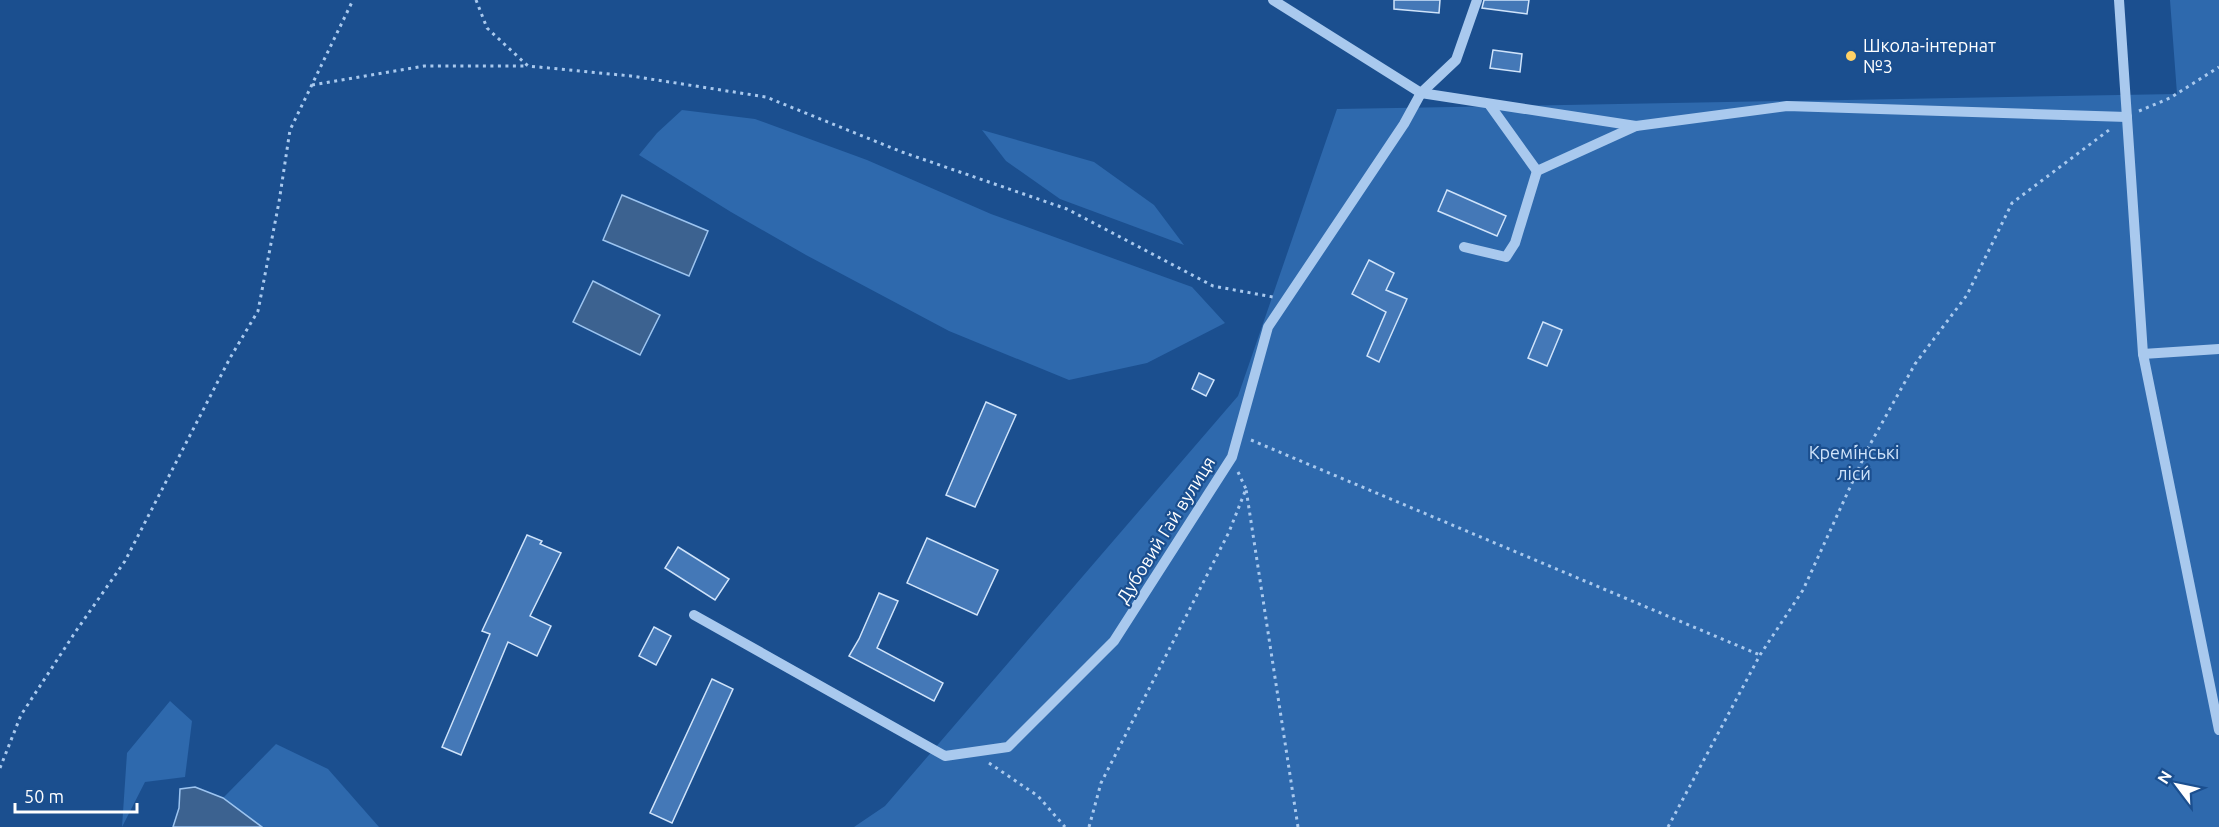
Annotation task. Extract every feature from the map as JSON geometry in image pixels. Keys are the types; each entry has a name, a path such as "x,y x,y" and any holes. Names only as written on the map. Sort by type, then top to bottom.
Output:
{"street":[{"path":"1273,0 1421,93 1636,126 1787,106 2127,117"},
{"name":"Дубовий Гай вулиця","path":"694,615 945,756 1008,747 1114,641 1232,457 1268,327 1404,124 1421,93 1456,60 1477,0"},
{"path":"2119,0 2143,354 2219,730"},
{"path":"1489,104 1537,171"},
{"path":"1464,248 1506,257 1515,243 1537,171 1636,126"},
{"path":"2143,354 2219,349"}],"path":[{"path":"0,768 21,715 125,561 230,358 258,311 290,130 353,0"},
{"path":"476,0 487,28 528,66"},
{"path":"312,85 424,66 528,66 631,76 766,97 902,152 1067,209 1213,286 1286,300"},
{"path":"1668,827 1760,655 1803,590 1873,439 1915,364 1967,295 2012,203 2127,117 2170,98 2219,67"},
{"path":"1238,435 1760,655"},
{"path":"1089,827 1101,783 1230,531 1246,489 1298,827"},
{"path":"969,752 1025,785 1038,796 1065,827"}],"green space":[{"name":"Кремі́нські ліси́","path":"2170,0 2219,0 2219,827 854,827 885,806 1238,396 1337,109 2177,94"},
{"path":"682,110 755,119 867,160 991,214 1192,287 1225,323 1147,363 1069,380 949,331 806,255 639,155 657,133"},
{"path":"982,130 1094,162 1154,205 1184,245 1060,199 1006,161"},
{"path":"170,701 192,721 185,777 145,782 122,827 127,753"},
{"path":"276,744 328,769 379,827 262,827 223,798"}],"shaded area":[{"path":"622,195 708,231 689,276 603,240"},
{"path":"593,281 660,315 640,355 573,322"},
{"path":"195,787 223,798 262,827 173,827 179,808 180,789"}],"building":[{"path":"1394,0 1440,0 1439,13 1394,9"},
{"path":"1484,0 1529,0 1527,14 1482,8"},
{"path":"1493,50 1522,54 1520,72 1490,68"},
{"path":"1447,190 1506,216 1497,236 1438,211"},
{"path":"1369,260 1394,273 1386,290 1407,299 1379,362 1367,356 1386,312 1352,294"},
{"path":"1543,322 1562,330 1547,366 1528,358"},
{"path":"1199,373 1214,380 1206,396 1192,389"},
{"path":"986,402 1016,415 975,507 946,495"},
{"path":"527,535 542,541 540,544 561,553 530,616 551,626 537,656 508,642 461,755 442,747 490,634 482,631"},
{"path":"927,538 998,570 977,615 907,583"},
{"path":"678,547 729,579 715,600 665,568"},
{"path":"879,593 898,601 877,648 943,683 934,701 849,656"},
{"path":"654,627 671,636 656,665 639,656"},
{"path":"712,679 733,689 672,823 650,813"}],"place":[{"name":"Школа-інтернат №3","path":"1851,56"}]}
